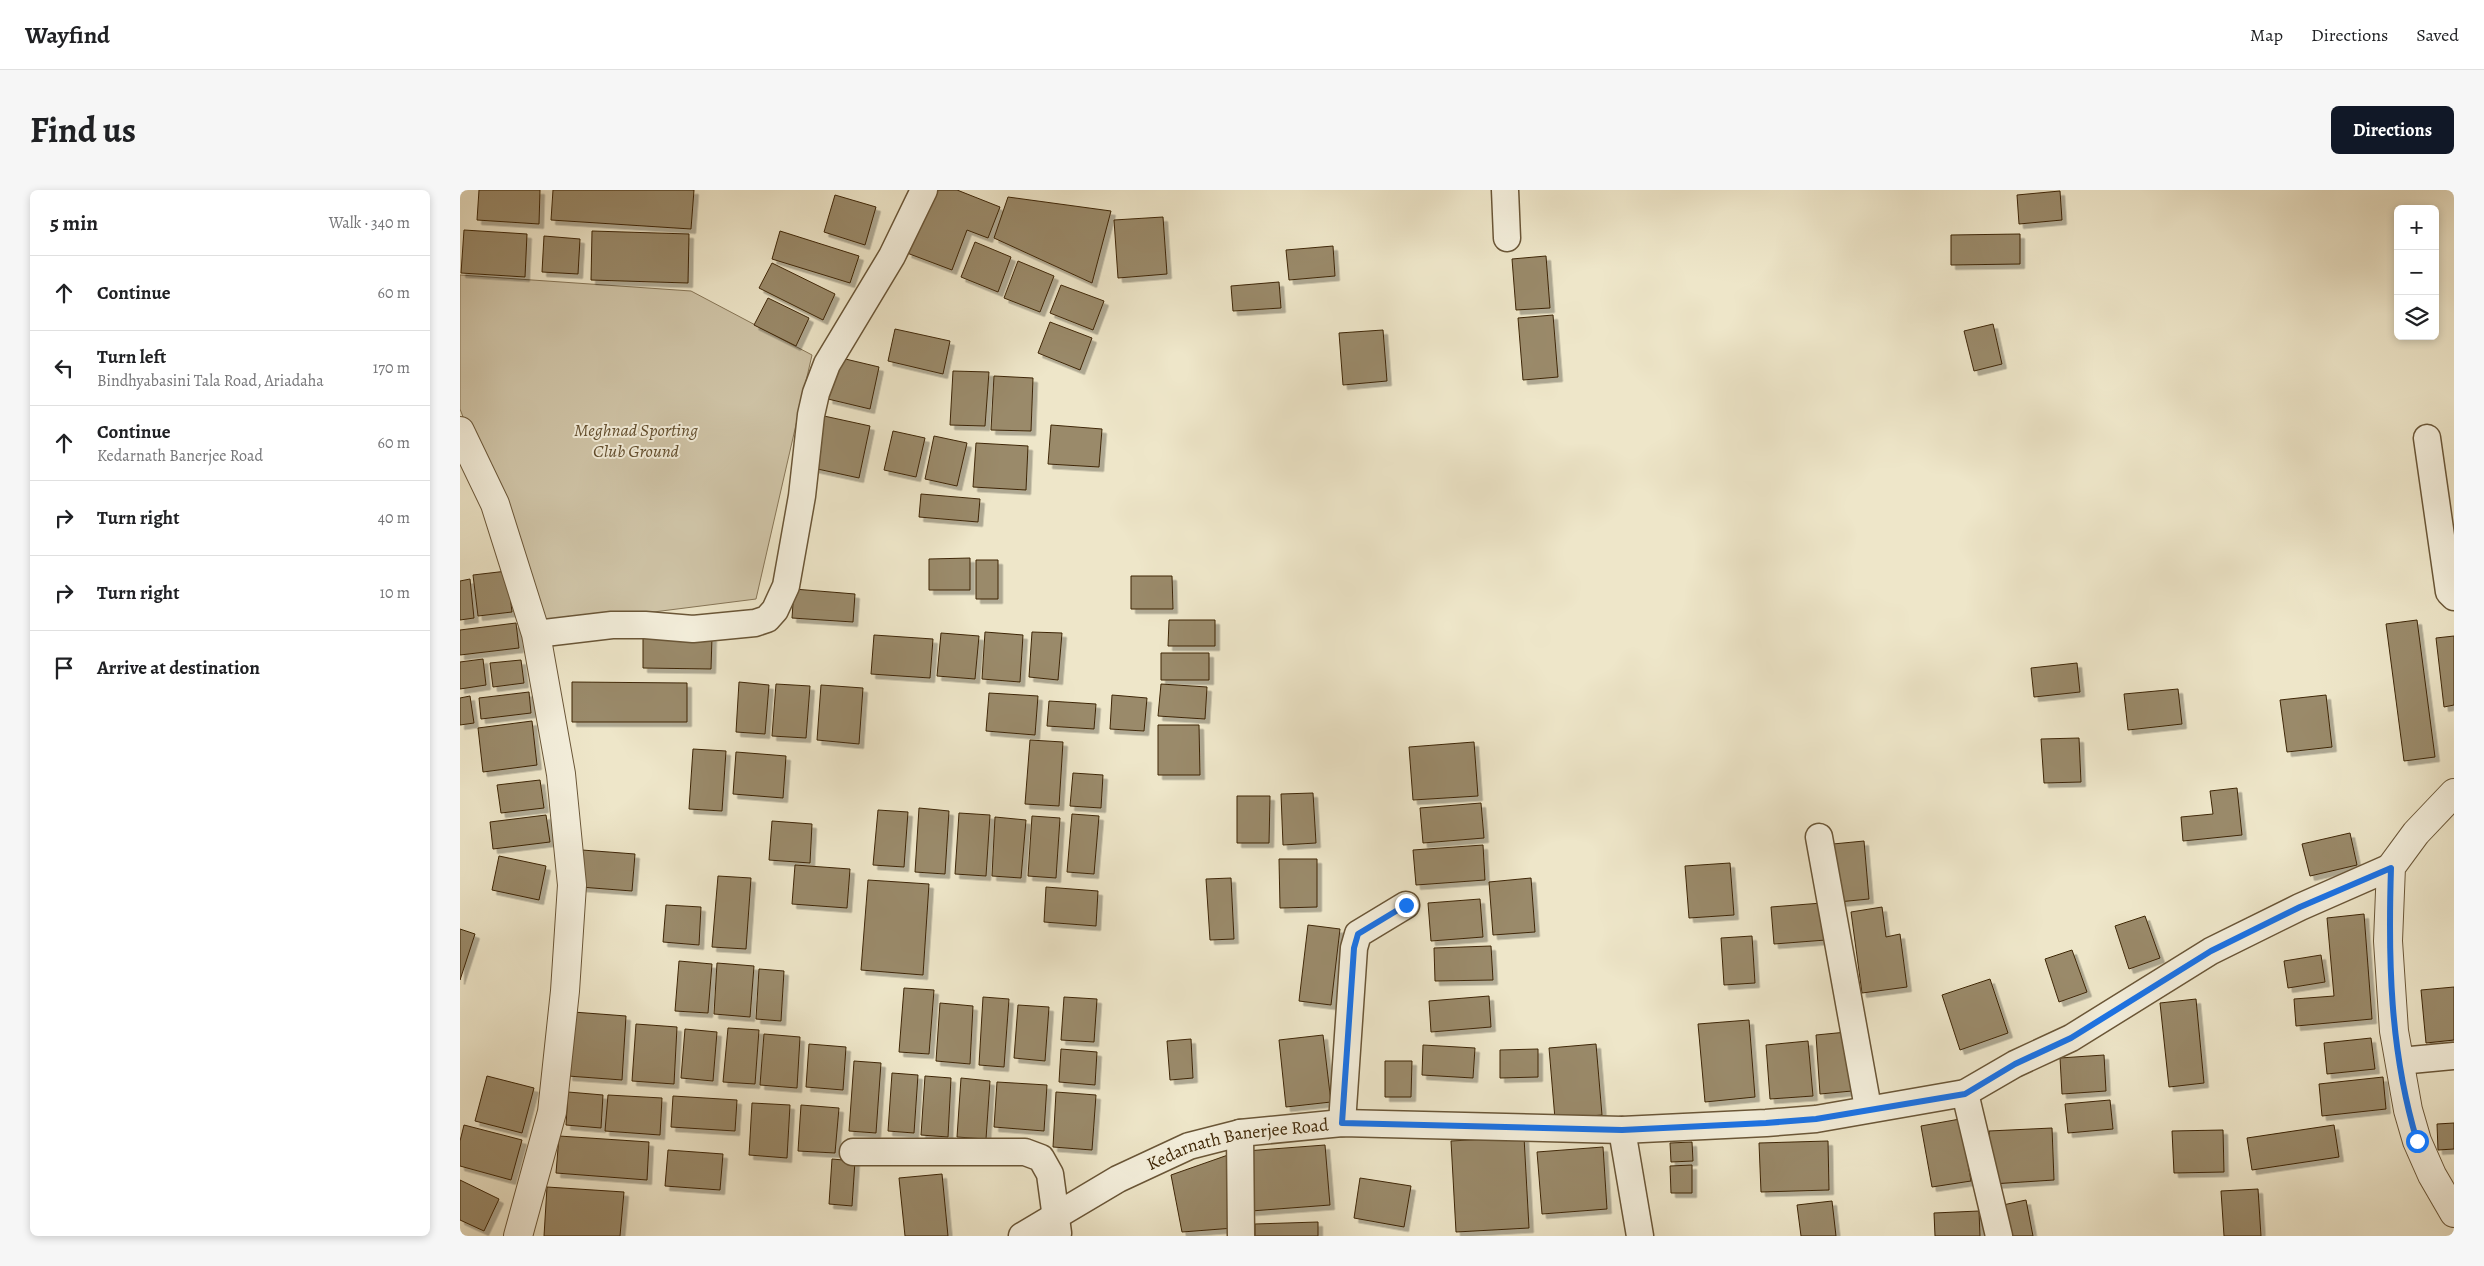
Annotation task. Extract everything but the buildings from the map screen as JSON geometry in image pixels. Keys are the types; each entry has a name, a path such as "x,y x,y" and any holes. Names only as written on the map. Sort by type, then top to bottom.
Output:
{"street":[{"path":"536,634 612,625 645,625 693,629 754,623 766,619 775,610 786,586 802,496 811,416 816,393 827,364 878,281 924,190"},
{"path":"1505,190 1507,238"},
{"path":"460,431 495,504 536,634 561,774 572,885 565,991 552,1112 518,1236"},
{"path":"2427,438 2449,592 2454,597"},
{"path":"2000,1236 1965,1094 2015,1064 2071,1038 2211,951 2300,907 2391,868 2416,833 2454,793"},
{"path":"1819,837 1868,1108"},
{"path":"2391,868 2388,941 2390,988 2394,1031 2408,1110 2417,1141 2432,1175 2454,1213"},
{"path":"1342,1123 1354,948 1358,934 1406,905"},
{"path":"2400,1061 2454,1056"},
{"name":"Kedarnath Banerjee Road","path":"1022,1236 1058,1226 1126,1175 1189,1146 1240,1132 1342,1123 1622,1130 1816,1119 1868,1108 1965,1094"},
{"path":"1622,1130 1640,1236"},
{"path":"1240,1132 1240,1236"},
{"path":"853,1152 1025,1152 1041,1158 1050,1174 1058,1226"}],"green space":[{"name":"Meghnad Sporting Club Ground","path":"460,275 691,291 812,355 756,599 543,626 460,409"}],"route":[{"path":"1406,905 1358,934 1354,948 1342,1123 1622,1130 1682,1125 1766,1123 1816,1119 1868,1108 1965,1094 2015,1064 2071,1038 2211,951 2300,907 2391,868 2388,941 2394,1031 2408,1110 2417,1141"}]}
